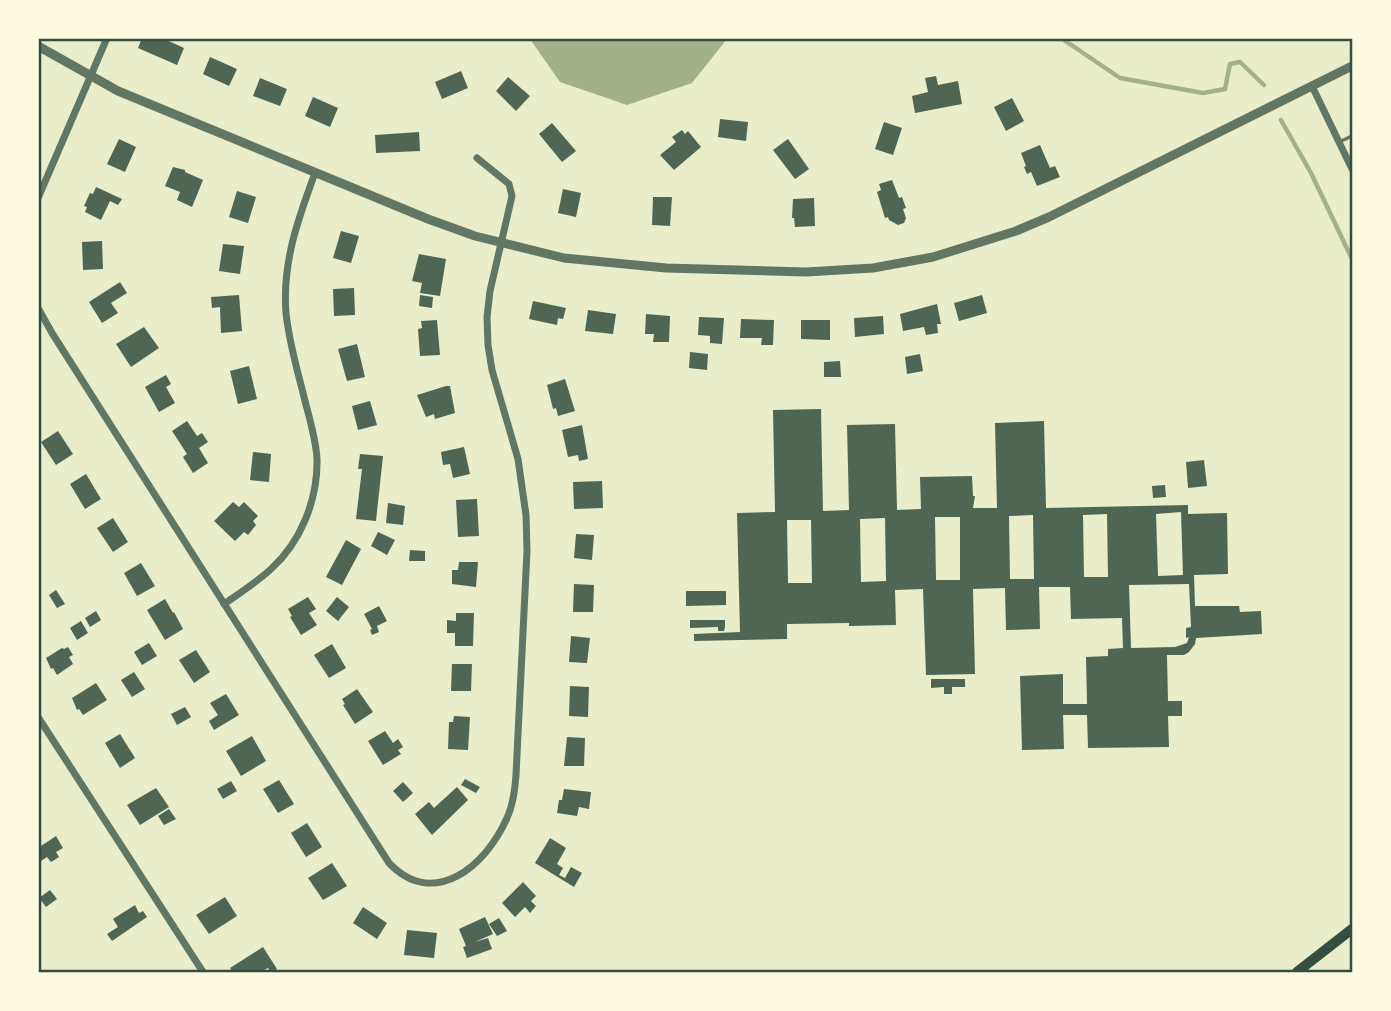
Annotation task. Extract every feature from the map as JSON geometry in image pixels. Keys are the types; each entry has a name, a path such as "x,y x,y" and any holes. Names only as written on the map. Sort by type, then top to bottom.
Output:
{"main road":[{"path":"1297,972 1353,929"}],"street":[{"path":"38,198 107,38"},
{"path":"38,46 118,91 428,219 502,243 564,258 666,268 806,272 873,268 933,257 1016,231 1353,66"},
{"path":"1312,86 1353,169"},
{"path":"38,308 389,863 397,872 416,882 444,882 460,875 486,852 507,818 515,790 527,551 526,515 518,459 492,370 488,345 490,291 512,204 509,184 477,158"},
{"path":"224,604 270,569 287,551 305,520 315,485 316,447 291,348 285,282 295,226 314,173"},
{"path":"39,719 203,972"}],"lane":[{"path":"1339,142 1353,136"}],"shaded area":[{"path":"530,39 727,39 692,83 627,105 560,82"}],"building":[{"path":"142,38 162,38 184,48 177,65 138,48"},
{"path":"210,57 237,69 229,86 203,74"},
{"path":"461,71 468,88 442,99 435,82"},
{"path":"936,76 938,85 958,81 962,104 915,113 912,96 928,92 925,78"},
{"path":"508,77 530,96 516,111 496,91"},
{"path":"260,78 287,89 280,106 253,96"},
{"path":"313,97 338,108 330,127 305,116"},
{"path":"1012,98 1024,121 1006,131 994,107"},
{"path":"720,119 748,122 746,141 718,137"},
{"path":"884,122 902,128 893,155 875,149"},
{"path":"552,123 576,151 562,162 539,134"},
{"path":"682,130 685,134 688,131 701,147 674,170 660,155 676,142 672,137"},
{"path":"419,132 420,151 376,153 375,135"},
{"path":"119,139 136,147 125,172 107,164"},
{"path":"788,139 809,169 795,179 773,150"},
{"path":"1040,145 1050,168 1055,166 1060,177 1037,186 1031,172 1027,174 1021,153"},
{"path":"173,167 203,180 192,207 177,200 180,192 165,186"},
{"path":"892,180 906,208 903,209 906,218 904,223 898,225 888,217 885,218 877,192 881,190 879,184"},
{"path":"96,187 122,199 118,205 110,201 101,220 85,212 87,207 84,206"},
{"path":"563,189 581,193 576,217 558,213"},
{"path":"237,191 256,197 248,223 229,217"},
{"path":"653,197 672,197 670,226 652,225"},
{"path":"814,198 815,226 795,227 792,218 793,199"},
{"path":"341,231 359,236 351,263 333,258"},
{"path":"102,241 103,269 83,270 82,242"},
{"path":"223,244 244,246 240,274 219,271"},
{"path":"419,254 446,259 440,296 420,293 422,283 412,281"},
{"path":"120,282 127,293 111,303 118,313 102,323 89,302"},
{"path":"354,288 355,315 334,316 333,289"},
{"path":"239,295 242,331 221,333 220,307 212,308 211,297"},
{"path":"420,295 433,297 432,308 419,306"},
{"path":"982,295 987,313 959,321 954,303"},
{"path":"533,301 566,308 563,319 558,318 557,325 529,319"},
{"path":"937,304 941,324 937,324 938,333 926,335 924,327 903,331 900,314"},
{"path":"588,310 616,314 613,334 585,331"},
{"path":"646,314 670,316 669,342 653,342 654,334 645,334"},
{"path":"883,316 884,334 855,337 854,318"},
{"path":"699,317 724,318 722,344 710,343 710,336 698,335"},
{"path":"741,319 774,320 773,345 761,345 762,338 740,338"},
{"path":"437,320 440,355 420,356 418,329 422,328 421,321"},
{"path":"801,320 830,320 830,340 801,339"},
{"path":"144,327 159,348 131,367 116,344"},
{"path":"357,344 365,377 347,381 338,349"},
{"path":"690,352 708,354 707,370 689,368"},
{"path":"920,354 923,371 907,374 905,357"},
{"path":"840,361 841,377 824,377 824,362"},
{"path":"249,366 257,399 238,404 230,371"},
{"path":"166,375 171,384 166,387 175,403 159,412 145,387"},
{"path":"565,379 575,411 558,416 556,408 553,409 547,385"},
{"path":"450,386 455,413 435,419 434,414 426,417 417,395"},
{"path":"370,401 377,425 358,430 352,406"},
{"path":"821,409 823,511 849,510 847,425 895,424 897,510 921,509 920,477 972,476 975,496 973,508 997,508 995,423 1044,421 1046,508 1188,505 1188,514 1227,513 1228,574 1194,575 1195,606 1239,606 1240,612 1261,611 1262,634 1196,638 1195,644 1184,655 1167,655 1168,701 1182,701 1182,716 1168,716 1169,747 1088,748 1087,715 1063,715 1064,749 1022,750 1020,676 1063,674 1063,704 1087,704 1086,657 1108,656 1108,649 1123,648 1122,618 1071,619 1070,587 1039,587 1040,629 1006,630 1005,588 973,589 975,674 926,675 923,589 895,590 896,625 787,624 787,639 694,641 694,634 740,632 737,513 775,512 773,410","holes":["1181,512 1183,575 1158,576 1156,514","1107,514 1108,577 1084,577 1083,515","1033,515 1034,579 1010,579 1009,516","935,517 960,517 960,580 936,580","885,518 886,581 861,582 860,519","787,520 811,520 812,583 788,583","1189,584 1191,627 1186,628 1186,638 1189,637 1187,643 1175,647 1131,648 1129,585"]},
{"path":"187,421 197,436 202,433 208,442 199,448 208,463 193,473 183,457 187,454 172,431"},
{"path":"582,425 588,459 579,461 578,455 568,457 562,430"},
{"path":"58,431 73,454 56,465 41,442"},
{"path":"464,447 470,474 453,478 450,464 443,465 441,452"},
{"path":"253,452 271,454 269,482 250,480"},
{"path":"360,454 383,456 376,521 356,519 362,469 358,469"},
{"path":"1204,460 1207,486 1188,488 1186,462"},
{"path":"86,474 101,499 85,509 70,484"},
{"path":"602,481 603,508 574,509 573,482"},
{"path":"1165,485 1166,497 1153,498 1152,486"},
{"path":"477,499 479,536 458,537 456,500"},
{"path":"233,502 239,507 244,502 258,516 253,521 256,525 248,535 244,532 235,541 214,521"},
{"path":"388,503 405,506 403,525 386,523"},
{"path":"113,518 128,542 113,552 97,528"},
{"path":"378,532 395,540 387,555 371,546"},
{"path":"576,534 594,535 592,560 574,558"},
{"path":"346,540 361,549 342,585 326,577"},
{"path":"410,550 425,551 425,561 409,561"},
{"path":"459,562 478,562 476,587 452,584 452,570 458,570"},
{"path":"141,563 155,586 137,596 124,573"},
{"path":"574,584 594,585 593,612 573,612"},
{"path":"56,590 65,604 57,608 49,595"},
{"path":"686,591 726,591 726,605 686,606"},
{"path":"308,597 316,609 309,613 317,625 301,635 288,609"},
{"path":"337,597 349,607 338,621 326,611"},
{"path":"165,599 183,629 165,640 147,610"},
{"path":"379,606 387,621 377,626 379,632 372,635 372,629 364,614"},
{"path":"96,611 101,620 90,627 85,618"},
{"path":"456,613 474,613 473,646 455,646 455,633 447,633 447,620 456,621"},
{"path":"690,620 725,620 724,631 718,631 718,627 690,628"},
{"path":"81,621 88,633 77,640 70,628"},
{"path":"571,636 590,638 587,663 569,662"},
{"path":"149,643 157,656 142,665 134,652"},
{"path":"332,644 346,668 329,678 314,655"},
{"path":"68,647 73,655 69,657 73,664 57,675 46,658"},
{"path":"196,650 210,672 194,683 179,660"},
{"path":"452,664 472,664 471,691 451,691"},
{"path":"134,672 145,689 132,697 121,680"},
{"path":"931,679 965,679 965,687 952,687 952,694 944,694 944,687 931,688"},
{"path":"96,683 107,700 83,715 77,710 72,698"},
{"path":"570,686 589,687 588,717 569,716"},
{"path":"357,689 373,712 355,724 342,699"},
{"path":"226,694 239,715 214,730 209,721 218,715 210,703"},
{"path":"185,707 191,717 177,725 171,714"},
{"path":"454,716 470,717 468,750 448,749 449,722 453,722"},
{"path":"385,731 393,743 398,739 403,747 398,750 401,754 383,765 368,741"},
{"path":"120,734 135,758 120,768 105,743"},
{"path":"252,736 266,761 241,776 226,751"},
{"path":"567,737 585,738 584,766 564,766"},
{"path":"465,779 480,787 476,793 461,785"},
{"path":"279,780 294,804 278,813 263,789"},
{"path":"231,781 237,791 223,799 217,789"},
{"path":"403,782 413,793 403,802 393,791"},
{"path":"457,787 468,800 432,835 415,814 429,802 434,808"},
{"path":"156,788 169,807 140,825 127,805"},
{"path":"564,789 591,792 589,809 579,807 577,816 557,813"},
{"path":"169,809 176,819 164,825 158,816"},
{"path":"307,823 322,847 306,857 291,833"},
{"path":"56,836 63,848 56,852 59,857 51,862 47,857 38,863 38,848"},
{"path":"550,838 566,848 557,864 563,868 559,875 565,878 571,867 582,873 574,887 535,863"},
{"path":"332,863 347,886 323,900 308,878"},
{"path":"523,882 536,896 531,901 536,906 530,913 525,907 515,917 502,903"},
{"path":"50,890 57,899 46,907 39,898"},
{"path":"225,897 237,916 209,934 196,915"},
{"path":"135,905 139,913 143,911 147,917 112,941 107,934 118,927 113,919"},
{"path":"363,907 387,923 377,939 353,923"},
{"path":"485,917 493,934 475,942 488,938 492,949 467,958 463,947 466,946 459,929"},
{"path":"499,918 507,931 497,936 489,924"},
{"path":"407,930 437,933 434,958 404,955"},
{"path":"263,947 277,969 271,972 268,968 260,972 233,972 230,968"}],"waterway":[{"path":"1061,38 1120,78 1203,93 1225,89 1230,64 1240,62 1264,85"},
{"path":"1281,120 1311,173 1352,259"}]}
